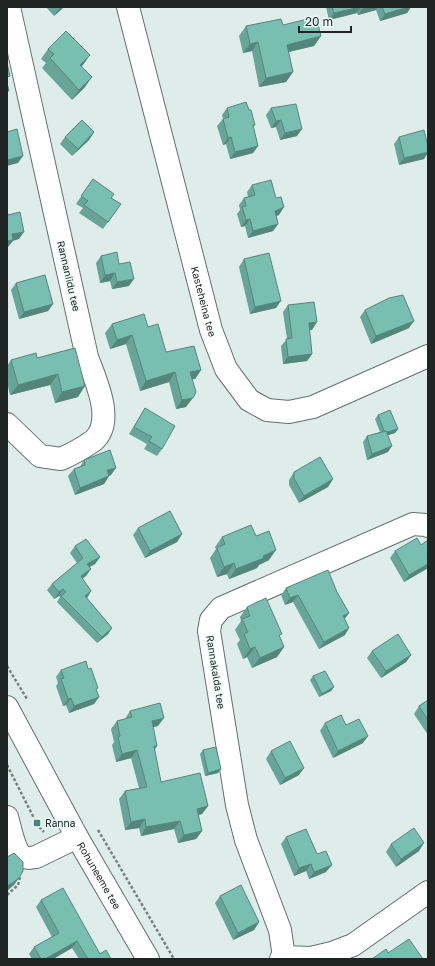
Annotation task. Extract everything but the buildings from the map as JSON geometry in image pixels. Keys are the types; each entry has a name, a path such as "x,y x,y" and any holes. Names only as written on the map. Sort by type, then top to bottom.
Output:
{"street":[{"name":"Rannaniidu tee","path":"7,424 40,456 61,460 94,440 102,428 103,414 102,398 87,357 9,7"},
{"name":"Kasteheina tee","path":"128,7 211,330 226,369 249,400 267,410 289,412 313,407 428,356"},
{"name":"Rannakalda tee","path":"428,526 413,524 221,608 211,620 209,631 237,805 246,840 280,930 283,958 311,958 332,953 353,945 428,892"},
{"name":"Rohuneeme tee","path":"7,706 77,837 148,959"},
{"path":"7,817 17,849 22,856 22,862 43,854 77,837"}],"path":[{"path":"7,666 28,702"},
{"path":"95,826 174,959"}],"place":[{"name":"Ranna","path":"37,823"}]}
